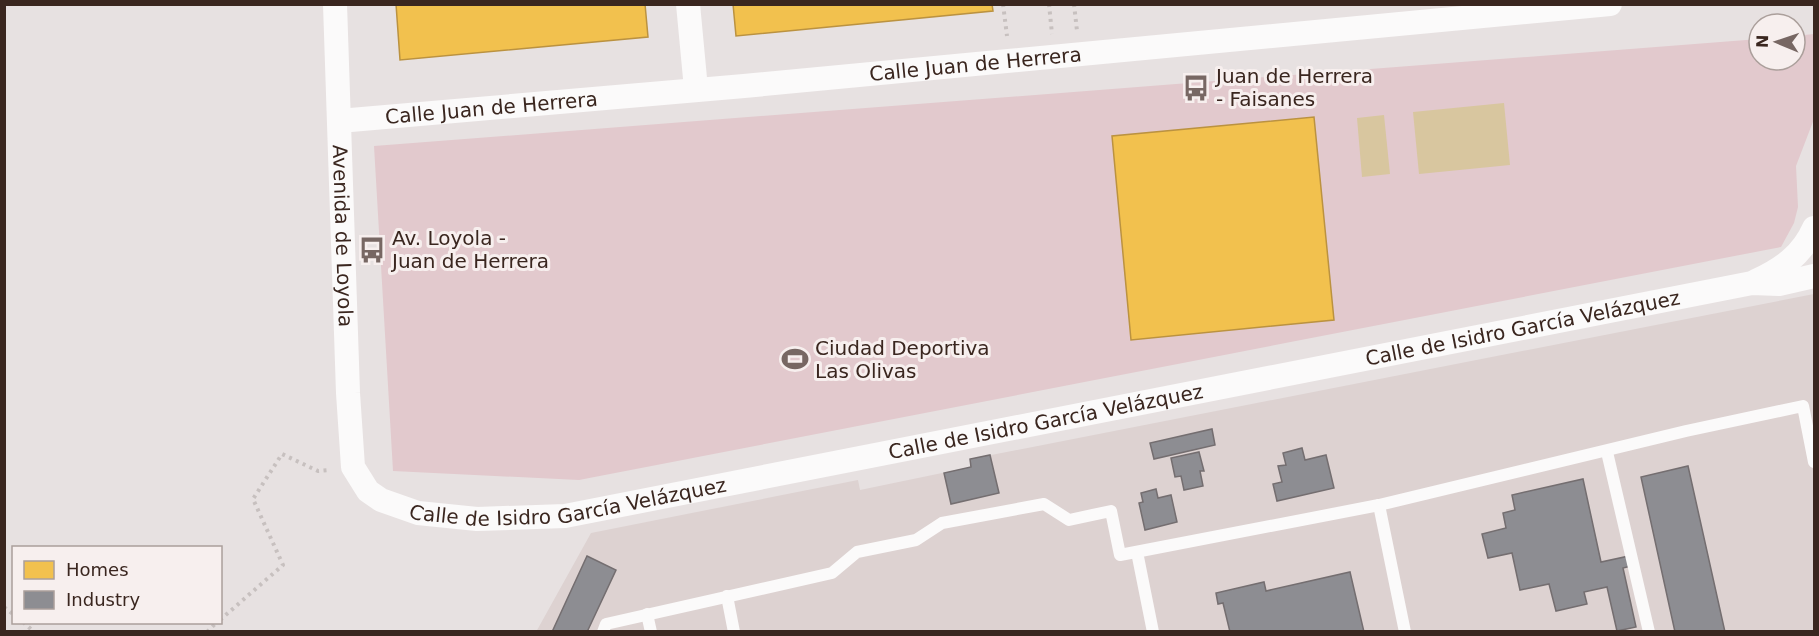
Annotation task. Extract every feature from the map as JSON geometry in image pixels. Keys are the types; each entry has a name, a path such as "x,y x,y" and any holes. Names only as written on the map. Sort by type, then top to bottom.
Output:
{"street":[{"name":"Avenida de Loyola","path":"335,4 353,467"},
{"path":"688,4 696,89"},
{"name":"Calle Juan de Herrera","path":"339,121 696,89 1435,12 1610,4"},
{"name":"Calle de Isidro García Velázquez","path":"1752,283 1792,260 1809,240 1815,228"},
{"name":"Calle de Isidro García Velázquez","path":"353,467 368,490 381,500 418,513 477,519 565,516 1752,283 1779,284 1815,276"}],"lane":[{"path":"603,632 606,624 832,573 857,552 916,540 942,523 1044,504 1069,520 1111,511 1120,555 1379,505 1607,452 1686,431 1803,406 1815,462"},
{"path":"1607,452 1649,632"},
{"path":"1379,505 1405,632"},
{"path":"1137,552 1153,632"},
{"path":"726,596 734,632"},
{"path":"647,614 651,632"}],"path":[{"path":"1004,4 1007,40"},
{"path":"1069,33 1077,33 1074,4"},
{"path":"1042,36 1060,34"},
{"path":"222,618 282,565 253,499 282,454 318,471 353,467"}],"shaded area":[{"name":"Ciudad Deportiva Las Olivas","path":"1814,34 1814,119 1796,166 1798,207 1794,223 1781,247 579,480 393,471 374,146 1747,40 1747,72 1807,72 1807,35"},
{"path":"1504,103 1510,165 1419,174 1413,112"},
{"path":"1384,115 1390,174 1362,177 1357,118"},
{"path":"1814,294 1814,631 536,632 591,533 858,480 860,490 971,467 971,459"}],"building: Homes":[{"path":"396,4 645,4 648,37 400,60"},
{"path":"733,4 992,4 993,11 736,36"},
{"path":"1314,117 1334,320 1131,340 1112,136"}],"building: Industry":[{"path":"1212,429 1215,445 1154,459 1150,443"},
{"path":"1302,448 1305,460 1326,455 1334,488 1277,501 1273,484 1282,482 1278,466 1286,465 1283,453"},
{"path":"1199,452 1204,471 1200,471 1203,486 1184,490 1181,476 1175,477 1171,458"},
{"path":"990,455 999,493 951,504 944,473 971,467 970,459"},
{"path":"1688,466 1725,632 1675,632 1641,477"},
{"path":"1583,479 1601,562 1629,556 1631,566 1623,568 1636,627 1617,631 1607,587 1584,592 1587,604 1556,611 1549,584 1520,590 1512,553 1488,558 1482,534 1506,528 1503,513 1515,510 1512,495"},
{"path":"1156,489 1158,498 1171,495 1177,522 1145,530 1139,503 1143,502 1141,493"},
{"path":"587,556 616,570 587,632 552,632"},
{"path":"1350,572 1364,632 1230,632 1223,603 1218,604 1216,593 1264,582 1266,591"}],"place":[{"name":"Juan de Herrera - Faisanes","path":"1196,88"},
{"name":"Av. Loyola - Juan de Herrera","path":"372,250"},
{"name":"Ciudad Deportiva Las Olivas","path":"795,359"}]}
